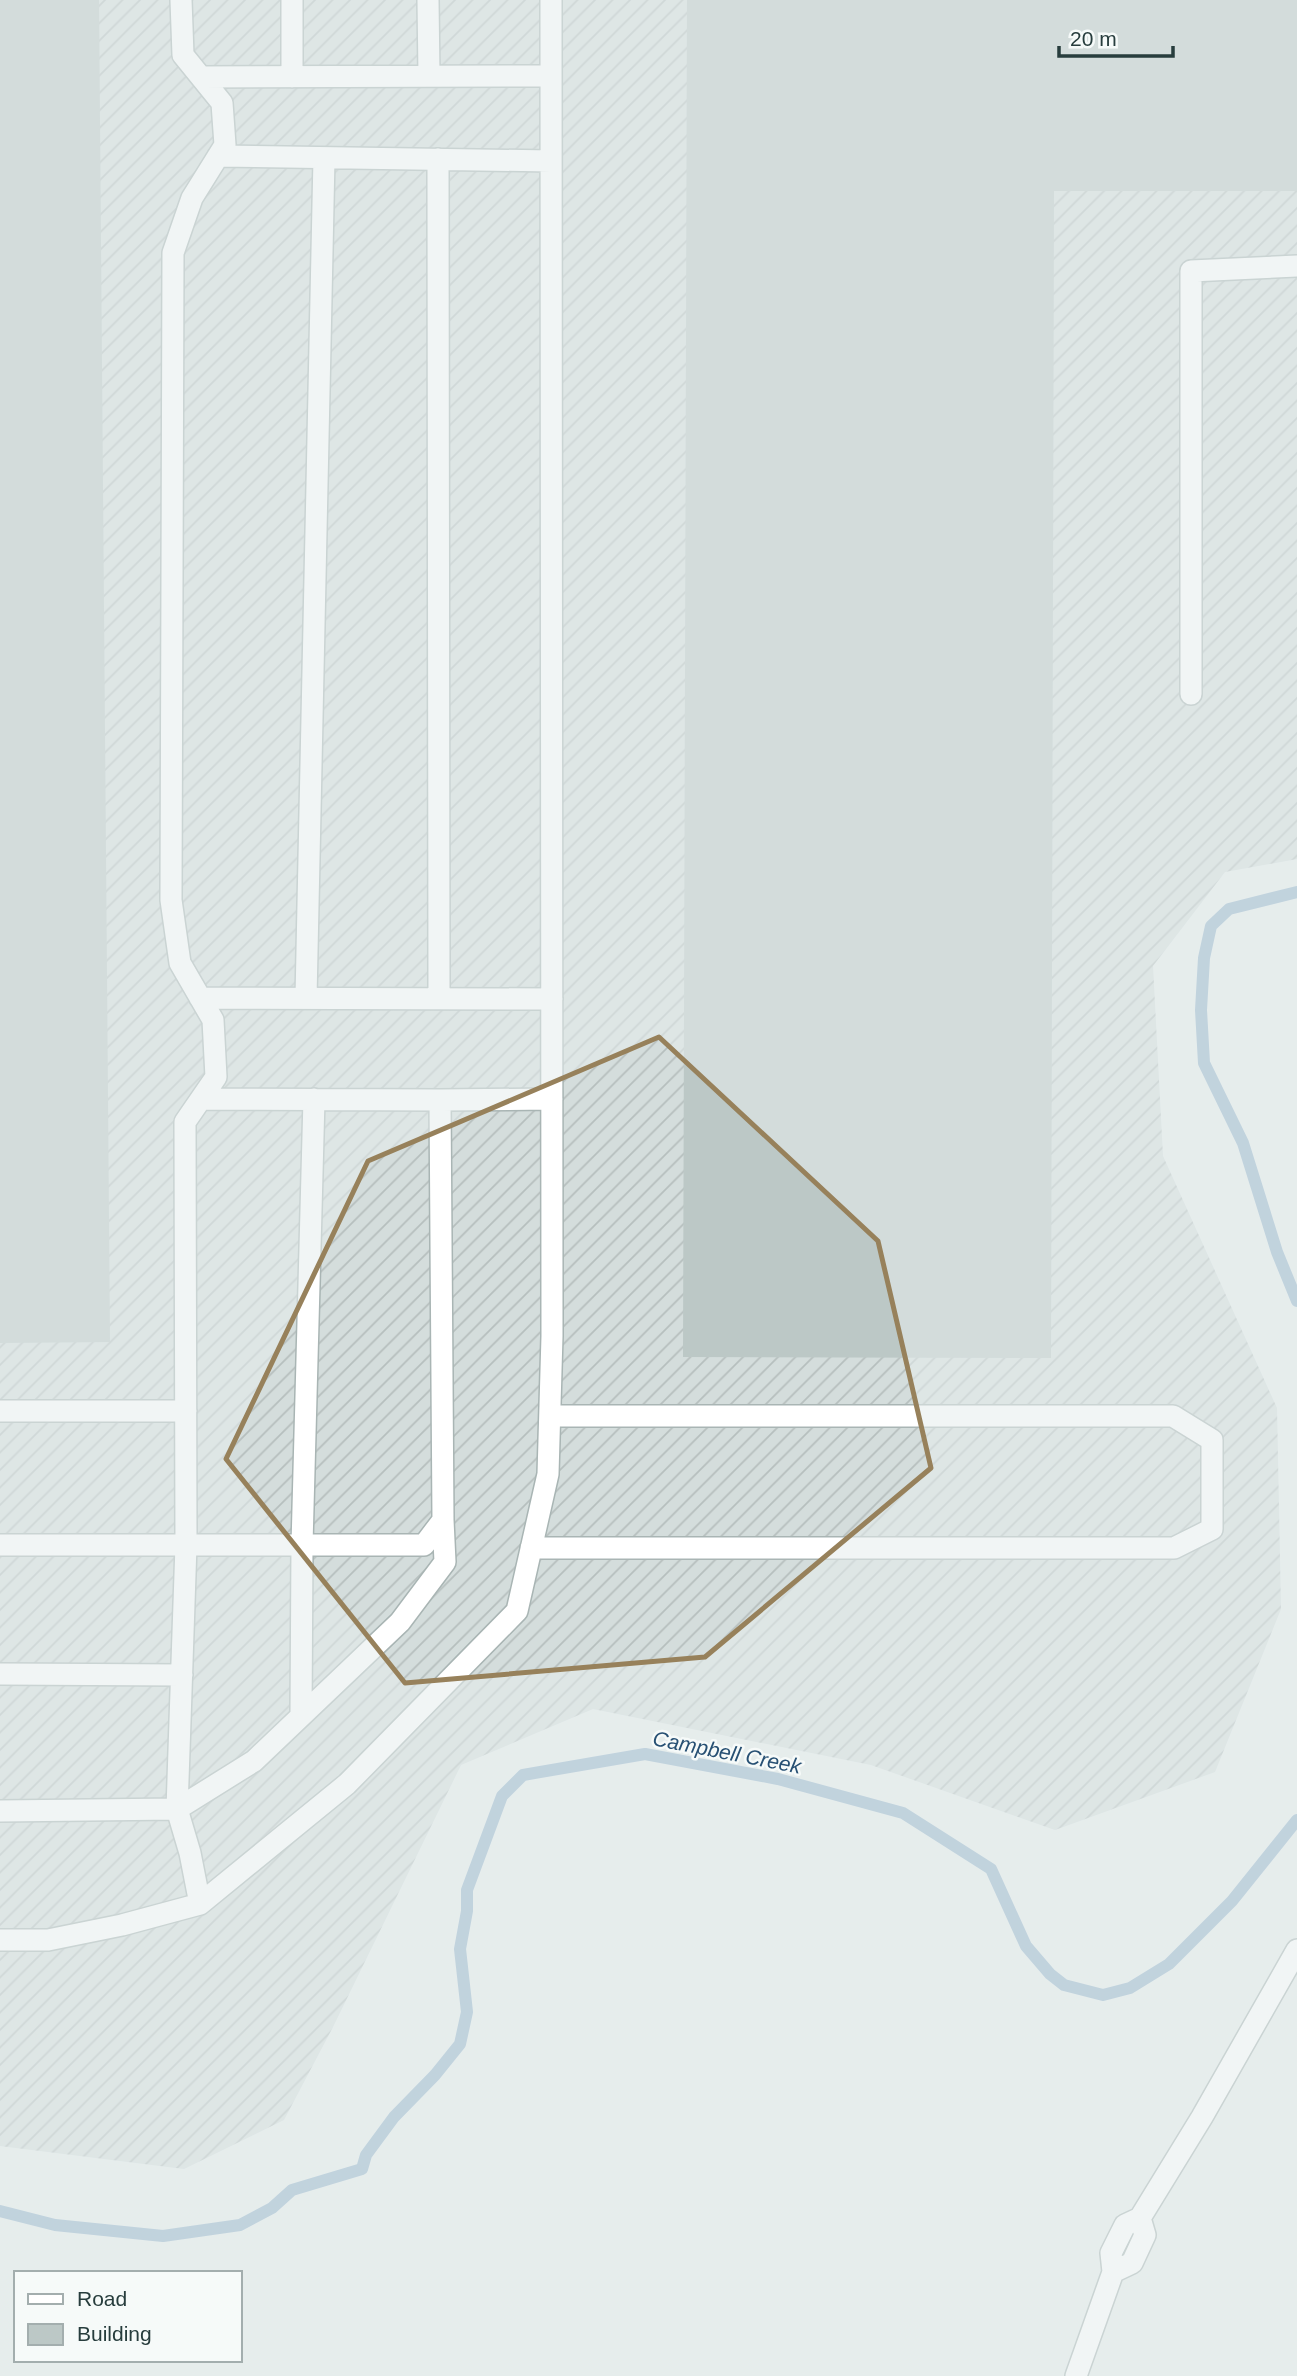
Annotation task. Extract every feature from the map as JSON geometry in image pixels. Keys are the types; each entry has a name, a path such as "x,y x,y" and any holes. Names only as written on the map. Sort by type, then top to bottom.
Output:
{"lane":[{"path":"181,0 183,55 222,103 225,145 192,198 173,254 171,900 180,963 213,1020 216,1077 185,1122 186,1545 177,1809 190,1853 200,1904"},
{"path":"292,0 292,77"},
{"path":"428,0 429,76"},
{"path":"0,1940 48,1940 122,1925 200,1904 347,1784 517,1611 548,1474 552,1336 551,0"},
{"path":"201,77 551,76"},
{"path":"218,156 551,161"},
{"path":"306,998 324,158"},
{"path":"438,159 439,999"},
{"path":"1191,694 1191,271 1297,266"},
{"path":"200,998 552,999"},
{"path":"201,1099 552,1099"},
{"path":"301,1716 302,1545 314,1099"},
{"path":"0,1811 177,1809 254,1761 400,1622 445,1562 440,1100"},
{"path":"0,1411 186,1411"},
{"path":"531,1548 1174,1548 1212,1530 1212,1440 1173,1416 550,1416"},
{"path":"0,1545 424,1545 443,1520"},
{"path":"0,1674 181,1675"},
{"path":"1076,2376 1113,2272 1132,2263 1145,2235 1140,2218 1202,2117 1297,1950"}],"highlighted area":[{"path":"659,1037 878,1241 931,1468 705,1657 405,1683 226,1459 368,1161"}],"shaded area":[{"path":"0,0 1297,0 1297,859 1225,872 1153,966 1163,1156 1277,1408 1281,1609 1215,1772 1055,1830 871,1765 593,1709 461,1765 333,2027 284,2120 184,2169 0,2146"}],"building":[{"path":"0,0 99,0 110,1342 0,1343"},
{"path":"687,0 1297,0 1297,191 1054,191 1051,1358 683,1357"}],"waterway":[{"name":"Campbell Creek","path":"1297,892 1229,909 1211,926 1204,958 1201,1010 1204,1063 1243,1143 1277,1252 1297,1301"},
{"name":"Campbell Creek","path":"0,2211 55,2225 163,2236 240,2225 272,2208 292,2190 362,2169 366,2155 394,2117 435,2075 460,2044 467,2012 460,1949 467,1911 467,1890 502,1796 523,1775 645,1754 778,1779 903,1813 991,1869 1026,1946 1050,1974 1064,1985 1103,1995 1130,1988 1169,1964 1232,1901 1297,1820"}]}
